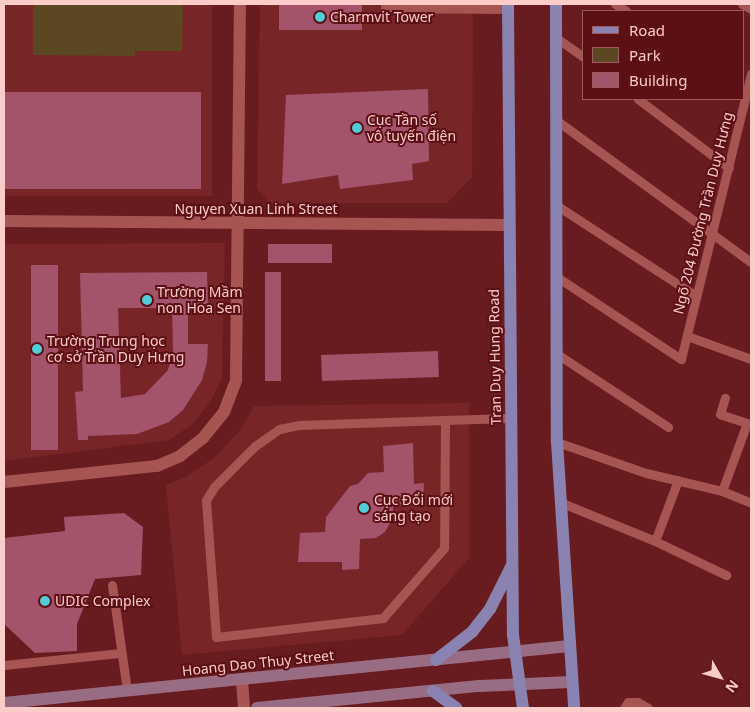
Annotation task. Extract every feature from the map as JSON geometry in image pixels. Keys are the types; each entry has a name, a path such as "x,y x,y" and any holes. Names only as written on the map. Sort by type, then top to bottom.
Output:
{"main road":[{"path":"556,4 556,354 558,442 574,708"},
{"name":"Tran Duy Hung Road","path":"508,6 508,225 514,560 516,650 523,708"},
{"path":"436,660 472,632 490,609 514,560"},
{"name":"Hoang Dao Thuy Street","path":"4,703 569,646"},
{"path":"257,708 433,691 571,682"},
{"path":"433,691 456,708"}],"street":[{"path":"4,482 157,466 180,456 203,438 224,412 236,380 236,225 240,4"},
{"name":"Nguyen Xuan Linh Street","path":"4,222 236,225 508,225"},
{"path":"242,680 244,708"}],"lane":[{"path":"386,4 385,8 508,6"},
{"path":"742,4 751,9"},
{"path":"555,38 582,56"},
{"name":"Ngõ 204 Đường Trần Duy Hưng","path":"745,93 751,72"},
{"path":"639,100 730,168"},
{"name":"Ngõ 204 Đường Trần Duy Hưng","path":"557,277 681,359 730,168 744,100"},
{"path":"556,120 751,262"},
{"path":"556,205 696,296"},
{"path":"686,336 751,359"},
{"path":"556,354 668,427"},
{"path":"722,491 747,423 720,414 726,398"},
{"path":"445,420 444,548 383,618 216,637 206,500 214,487 255,446 279,429 298,425 445,420 511,418"},
{"path":"558,442 678,480 722,491 751,503"},
{"path":"655,541 678,480"},
{"path":"562,504 655,541 726,575"},
{"path":"112,585 128,691"},
{"path":"4,664 121,653"},
{"path":"624,708 628,702 638,702 648,708"}],"shaded area":[{"path":"4,4 212,4 212,196 4,196"},
{"path":"260,4 473,4 472,177 447,203 270,203 257,189"},
{"name":"Trường Mầm non Hoa Sen","path":"225,243 222,378 211,401 193,424 169,440 4,461 4,244"},
{"path":"469,403 469,558 402,635 182,655 166,485 184,478 214,458 242,428 254,406"}],"green space":[{"path":"33,4 183,4 182,51 135,51 135,56 33,55"}],"building":[{"name":"Charmvit Tower","path":"279,4 362,4 362,30 279,30"},
{"name":"Cục Tần số vô tuyến điện","path":"428,89 429,161 412,164 413,180 340,189 338,175 282,184 286,95"},
{"path":"4,92 201,92 201,189 4,189"},
{"path":"268,244 332,244 332,263 268,263"},
{"path":"31,265 58,265 58,450 31,450"},
{"path":"207,272 208,307 188,307 188,344 208,344 207,362 202,380 183,410 169,422 137,434 88,436 88,440 78,440 75,392 83,391 80,273","holes":["118,308 172,308 173,352 168,370 145,394 121,398"]},
{"path":"265,272 281,272 281,381 265,381"},
{"path":"438,351 439,377 322,381 321,355"},
{"name":"Cục Đổi mới sáng tạo","path":"413,443 414,484 424,483 423,503 393,505 393,518 385,532 376,538 360,539 359,569 342,570 342,562 298,562 300,533 325,532 326,517 350,486 358,484 368,473 384,472 383,446"},
{"name":"UDIC Complex","path":"124,513 143,527 141,575 95,579 77,624 77,651 35,653 4,624 4,538 65,531 64,517"}],"place":[{"name":"Charmvit Tower","path":"320,17"},
{"name":"Cục Tần số vô tuyến điện","path":"357,128"},
{"name":"Trường Mầm non Hoa Sen","path":"147,300"},
{"name":"Trường Trung học cơ sở Trần Duy Hưng","path":"37,349"},
{"name":"Cục Đổi mới sáng tạo","path":"364,508"},
{"name":"UDIC Complex","path":"45,601"}]}
